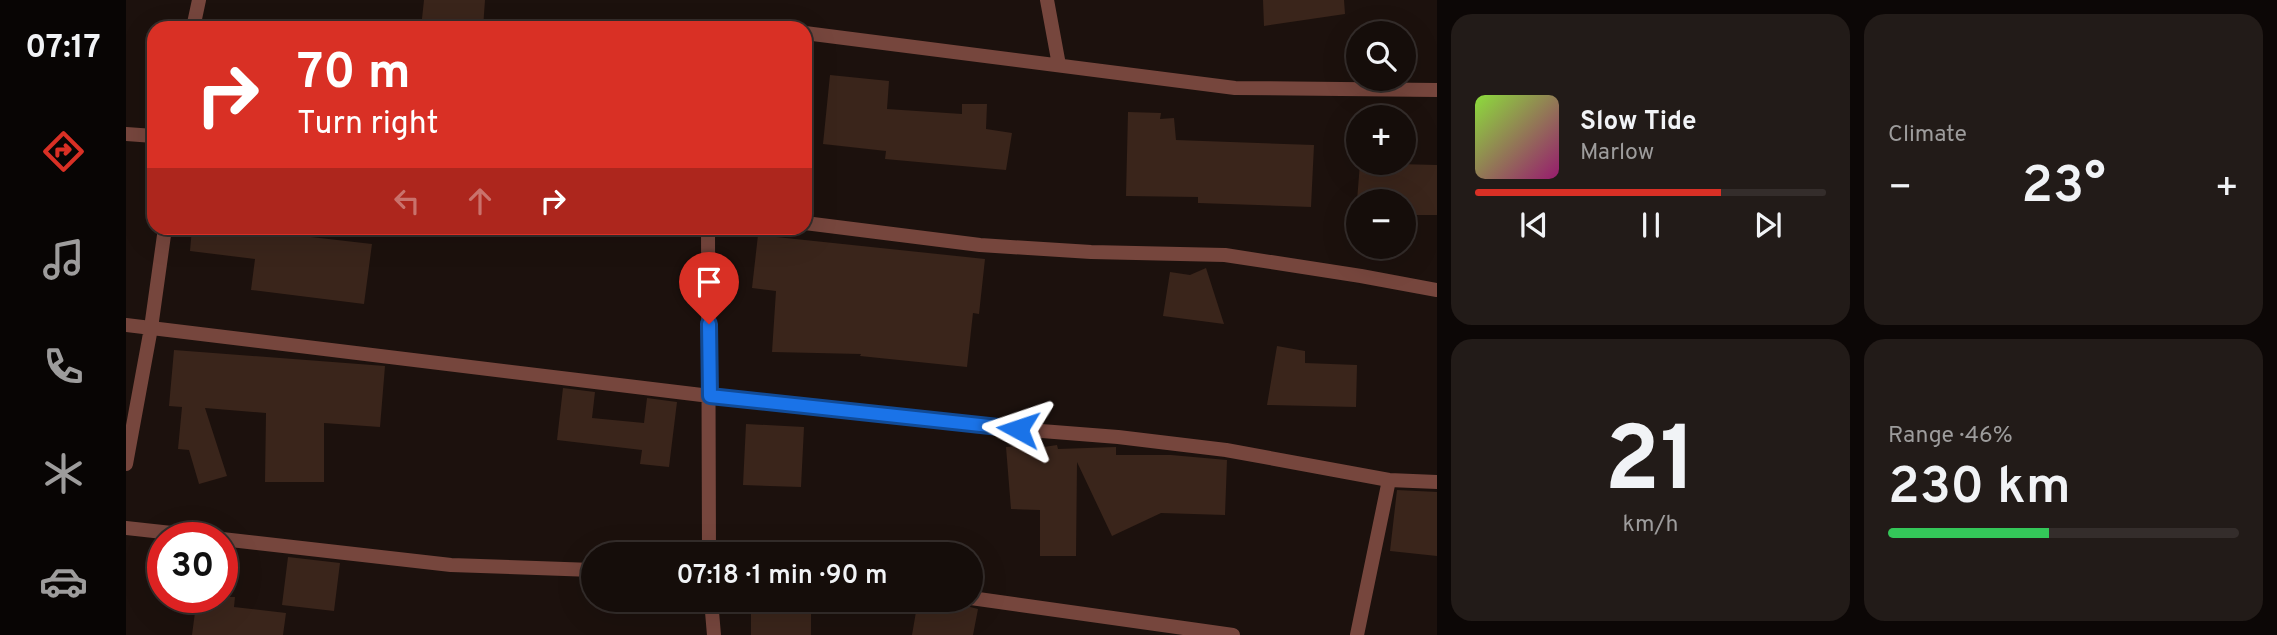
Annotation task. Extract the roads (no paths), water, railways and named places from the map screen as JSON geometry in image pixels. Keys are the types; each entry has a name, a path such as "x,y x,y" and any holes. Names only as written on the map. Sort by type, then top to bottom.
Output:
{"street":[{"path":"194,21 198,0"},
{"path":"1046,0 1059,65"},
{"path":"812,34 1234,88 1437,90"},
{"path":"126,134 147,136"},
{"path":"812,224 980,245 1091,252 1225,255 1437,290"},
{"path":"126,464 151,328 164,235"},
{"path":"708,235 709,542"},
{"path":"126,325 710,396 1212,448 1389,480 1437,482"},
{"path":"1357,635 1389,480"},
{"path":"126,528 147,530"},
{"path":"238,541 450,565 581,570"},
{"path":"983,600 1233,635"},
{"path":"712,612 714,635"}]}
